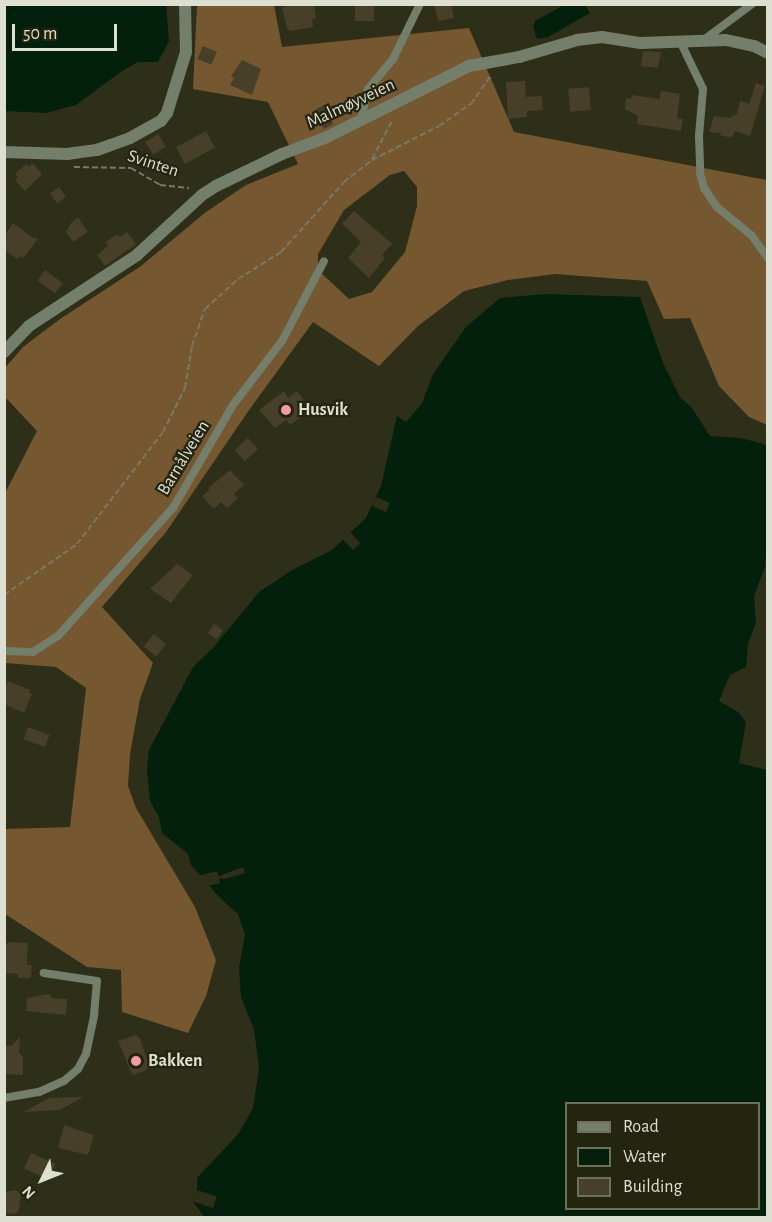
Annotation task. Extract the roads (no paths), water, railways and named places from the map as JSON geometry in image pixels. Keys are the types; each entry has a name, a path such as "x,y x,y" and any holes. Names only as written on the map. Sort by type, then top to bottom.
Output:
{"street":[{"path":"4,152 67,154 97,150 130,138 160,121 167,113 186,52 185,4"},
{"name":"Malmøyveien","path":"4,352 29,326 137,255 202,195 216,186 469,66 519,57 592,38 607,37 641,43 703,39 748,44 768,53"}],"lane":[{"path":"361,119 368,89 393,59 420,4"},
{"path":"703,39 752,4"},
{"path":"680,41 703,89 699,136 700,173 704,188 717,207 752,236 768,258"},
{"name":"Barnålveien","path":"4,651 33,652 58,636 173,508 233,405 277,350 324,261"},
{"path":"4,1098 39,1092 64,1081 78,1069 86,1054 94,1015 97,981 44,972"}],"water":[{"path":"5,5 166,5 169,41 158,62 138,62 76,105 46,113 5,111"},
{"path":"564,5 585,5 590,13 548,37 537,39 533,27 535,21"},
{"path":"545,294 640,297 663,363 680,397 692,408 710,436 741,438 767,445 767,539 765,567 754,596 756,623 748,644 746,667 730,675 719,701 738,712 746,722 739,763 767,770 767,1217 204,1217 193,1201 197,1190 197,1178 239,1133 253,1108 259,1068 254,1029 241,997 239,968 245,934 238,914 220,898 191,865 188,854 162,833 159,817 150,801 147,769 149,750 193,667 213,648 259,592 294,569 332,550 366,518 381,486 397,416 406,422 422,403 433,374 466,327 500,298"}],"place":[{"name":"Husvik","path":"286,410"},
{"name":"Bakken","path":"136,1061"}]}
